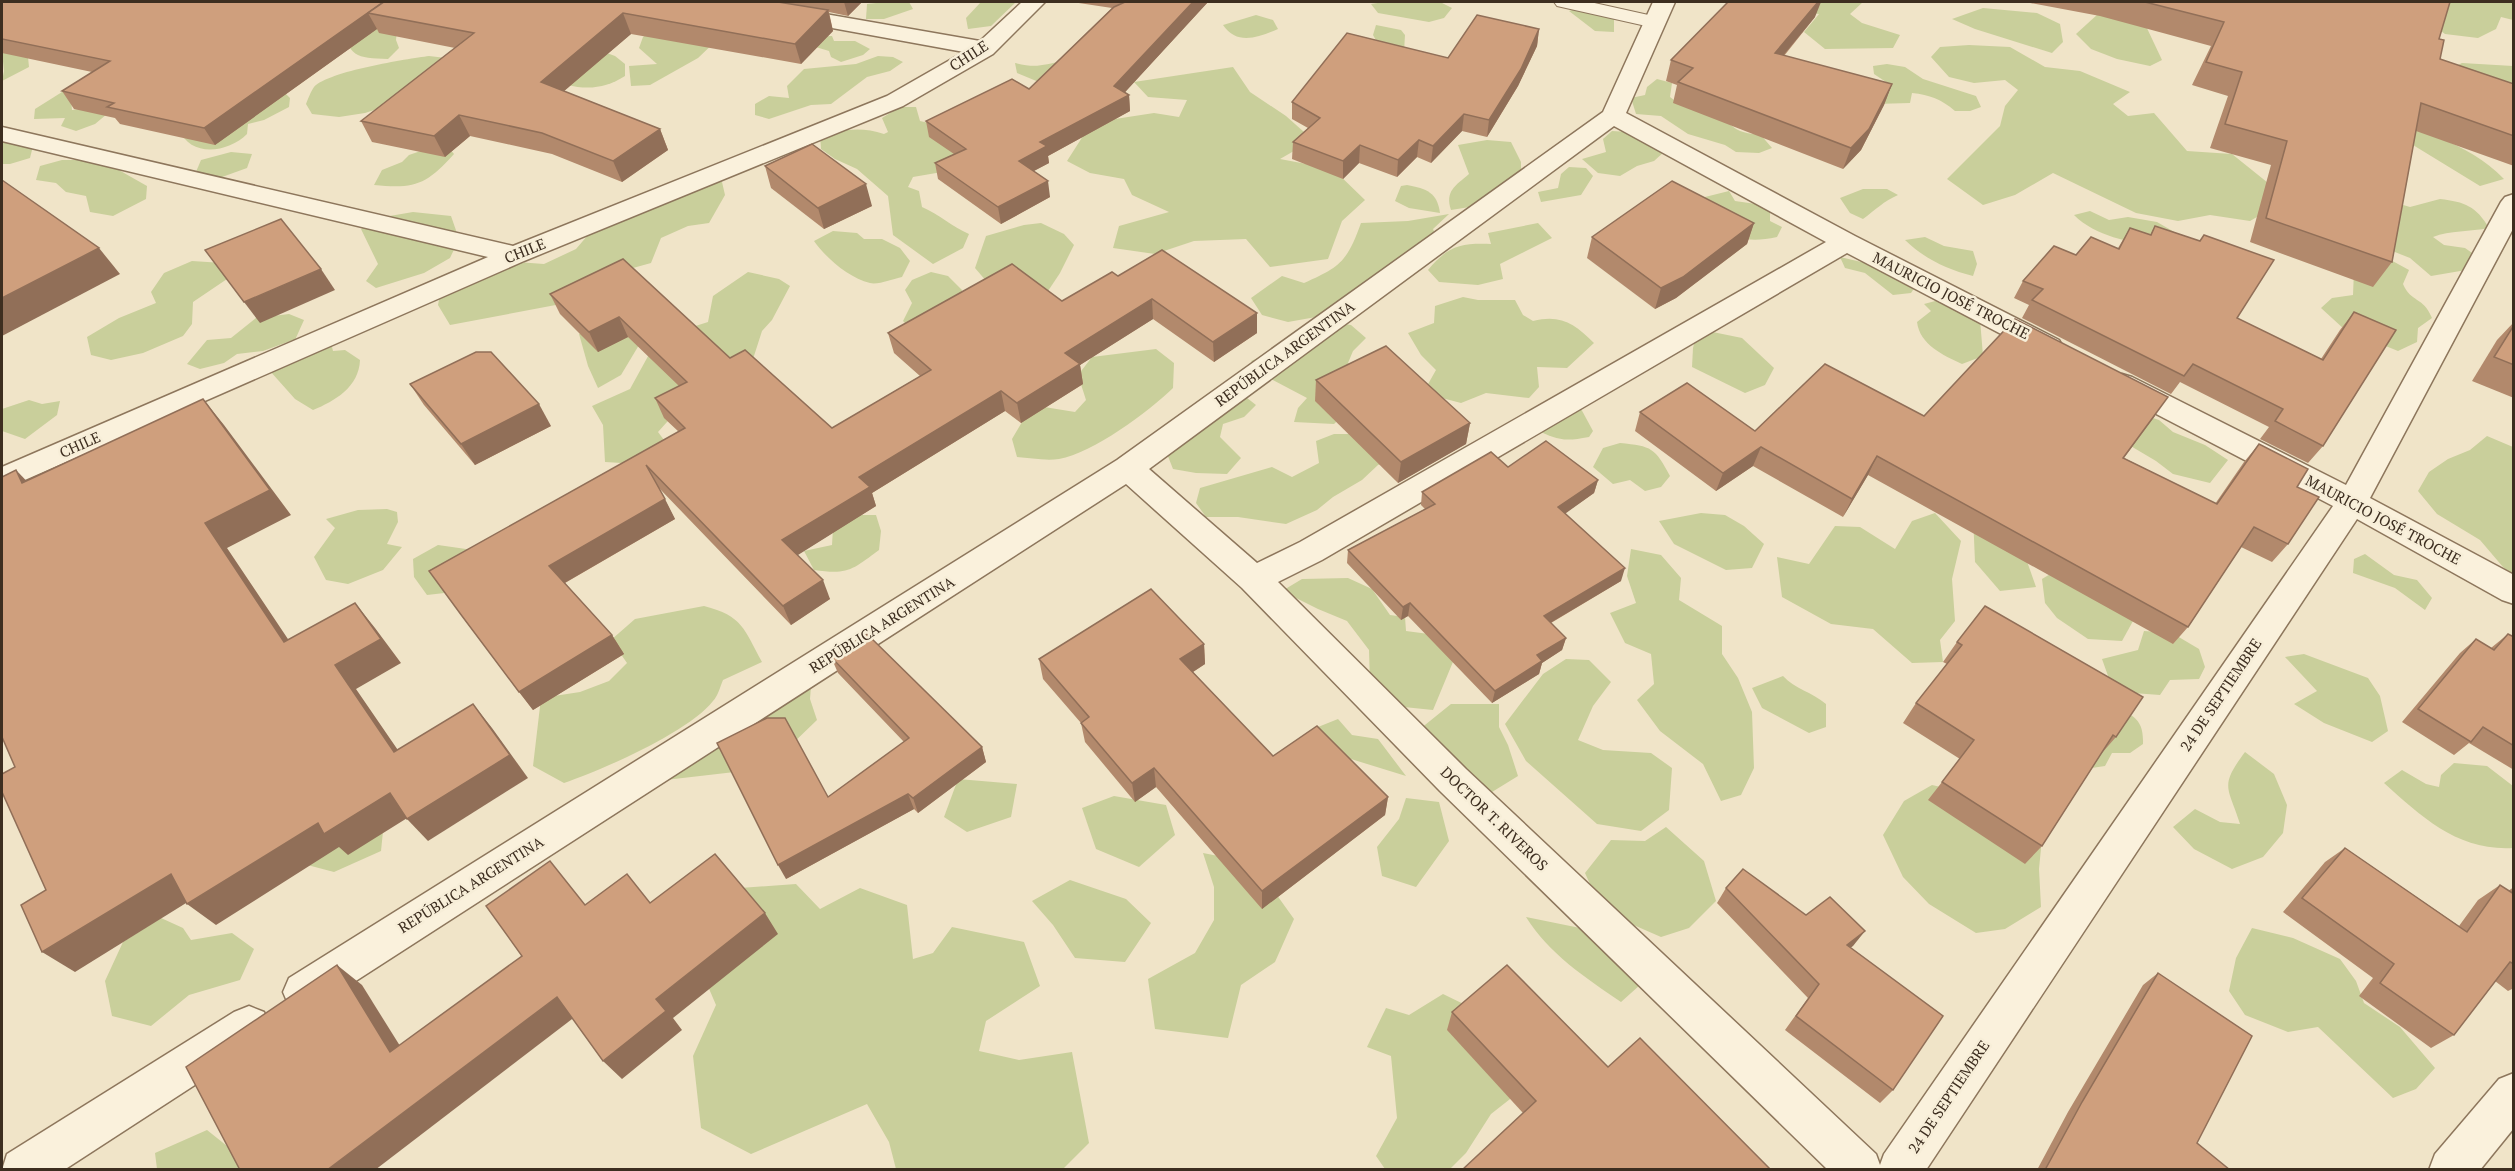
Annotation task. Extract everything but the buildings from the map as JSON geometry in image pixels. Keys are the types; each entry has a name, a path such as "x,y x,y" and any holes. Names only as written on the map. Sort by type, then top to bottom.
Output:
{"street":[{"path":"722,2 985,49"},
{"name":"CHILE","path":"2,478 515,255 895,101 985,49 1034,2"},
{"name":"REPÚBLICA ARGENTINA","path":"23,1170 1128,468 1613,116 1659,12"},
{"name":"MAURICIO JOSÉ TROCHE","path":"1613,116 1846,242 2352,502 2514,591"},
{"path":"2,134 515,255"},
{"name":"24 DE SEPTIEMBRE","path":"1900,1170 2352,502 2514,202"},
{"path":"1254,579 1311,551 1846,242"},
{"name":"DOCTOR T. RIVEROS","path":"1128,468 1254,579 1453,780 1860,1170"},
{"path":"2451,1170 2514,1094"},
{"path":"2,1157 10,1170"}],"lane":[{"path":"1564,2 1659,12"}],"green space":[{"path":"909,2 913,9 884,19 866,19 867,4"},
{"path":"981,2 1016,2 991,26 968,29 966,18"},
{"path":"1440,2 1452,8 1444,18 1429,22 1378,13 1371,4"},
{"path":"1756,2 1863,2 1850,14 1862,23 1900,35 1893,48 1825,49 1804,32 1819,14"},
{"path":"2418,2 2510,2 2513,3 2513,20 2501,17 2496,29 2478,38 2445,34 2425,19"},
{"path":"1582,7 1614,19 1614,32 1595,31 1569,11"},
{"path":"1983,8 2037,13 2060,24 2063,42 2052,53 1975,29 1952,19"},
{"path":"2098,14 2145,24 2162,60 2150,66 2117,59 2091,49 2076,34"},
{"path":"1256,15 1273,20 1278,29 1256,37 1242,38 1229,32 1223,25"},
{"path":"343,24 397,30 396,40 399,48 388,59 368,58 355,54 348,43"},
{"path":"1376,25 1401,30 1405,35 1404,52 1382,51 1373,35"},
{"path":"655,27 720,37 698,58 650,85 631,86 629,66 657,64 639,48 643,37"},
{"path":"832,36 834,41 855,41 870,49 863,55 841,62 831,57 829,51 809,45 803,37"},
{"path":"1969,45 2010,47 2045,67 2080,71 2130,92 2113,104 2128,116 2154,113 2187,151 2232,154 2288,199 2250,221 2210,215 2178,221 2136,213 2053,173 2015,195 1983,205 1947,179 2000,126 2005,106 2018,90 2005,80 1974,83 1949,77 1931,57 1940,47"},
{"path":"2,52 28,57 29,67 2,81 4,71"},
{"path":"604,52 615,56 625,64 625,76 597,87 567,85"},
{"path":"429,56 446,58 402,101 365,113 339,117 312,114 306,104 314,87 322,81 351,71"},
{"path":"878,56 893,57 903,62 890,71 867,77 831,104 811,105 769,119 755,115 755,104 769,96 789,98 787,86 804,69 856,64"},
{"path":"1065,61 1046,85 1017,73 1015,63 1035,66"},
{"path":"2462,63 2513,66 2513,106 2450,69"},
{"path":"1887,64 1905,67 1923,79 1976,96 1981,107 1970,111 1955,111 1935,98 1912,93 1910,103 1875,104 1889,84 1874,74 1873,66"},
{"path":"1233,67 1250,92 1286,116 1313,140 1280,159 1333,169 1365,200 1342,221 1328,259 1270,267 1246,239 1194,241 1155,254 1113,248 1119,226 1169,212 1132,195 1124,179 1090,173 1067,161 1083,136 1115,119 1154,113 1179,117 1187,100 1148,97 1134,82"},
{"path":"1657,79 1672,83 1670,97 1675,101 1724,120 1745,133 1760,134 1772,148 1759,153 1736,152 1725,145 1688,134 1661,116 1636,114 1631,98 1645,95 1647,87"},
{"path":"70,87 72,110 99,106 107,114 95,124 76,131 61,126 65,118 34,119 35,109"},
{"path":"283,91 290,98 289,107 264,120 248,124 247,134 230,145 210,150 200,148 184,138 179,129"},
{"path":"900,107 916,107 920,121 942,126 963,157 942,172 913,177 908,187 919,191 922,207 969,234 963,248 933,264 893,235 888,196 857,169 835,159 821,149 820,134 852,130 868,130 884,134 888,132 882,118"},
{"path":"2364,115 2439,138 2457,146 2474,155 2504,179 2480,186"},
{"path":"1612,131 1645,133 1665,151 1654,161 1637,166 1620,176 1598,173 1582,159 1606,152 1603,139"},
{"path":"1487,140 1511,142 1521,162 1521,172 1476,206 1451,210 1449,198 1452,189 1469,174 1458,145"},
{"path":"2,141 33,146 30,158 2,164"},
{"path":"438,145 448,147 454,154 419,183 400,186 374,185 382,170 402,162 409,155"},
{"path":"231,152 252,154 247,168 211,181 193,179 201,160"},
{"path":"62,160 109,160 117,169 147,186 146,199 113,216 90,212 86,196 66,192 56,183 36,180 40,166"},
{"path":"1569,167 1586,168 1593,176 1581,195 1541,202 1538,192 1558,188 1561,174"},
{"path":"690,182 722,182 725,195 709,223 688,226 661,238 651,263 615,273 561,304 450,325 438,305 443,278 517,262 544,264 576,249 600,221"},
{"path":"1401,186 1420,188 1434,196 1440,213 1409,208 1395,201"},
{"path":"1863,189 1887,189 1898,195 1863,219 1850,213 1840,198"},
{"path":"1729,191 1735,201 1770,206 1770,221 1782,227 1777,237 1749,240 1738,237 1720,227 1693,200"},
{"path":"2440,199 2469,206 2489,228 2446,233 2433,237 2444,245 2465,248 2485,262 2472,269 2431,276 2410,258 2367,241 2393,202 2410,207"},
{"path":"2090,211 2109,220 2128,217 2157,222 2176,233 2158,248 2124,240 2092,228 2074,215"},
{"path":"413,212 451,216 459,239 450,258 424,273 376,288 366,281 378,264 361,229 378,218"},
{"path":"1449,214 1433,229 1439,243 1344,312 1288,322 1262,315 1251,298 1282,276 1304,283 1334,267 1341,262 1351,247 1361,223 1408,221"},
{"path":"1041,223 1064,234 1074,245 1060,273 1044,297 987,282 975,268 986,236 1024,225"},
{"path":"1538,223 1552,238 1500,264 1503,279 1478,285 1439,282 1428,270 1442,256 1455,248 1471,244 1491,244 1488,233"},
{"path":"833,231 857,233 864,239 882,239 900,248 910,261 902,277 881,283 870,283 846,272 831,260 814,241"},
{"path":"1925,237 1944,246 1973,251 1977,264 1973,276 1936,262 1920,253 1905,240"},
{"path":"1840,257 1887,268 1915,287 1911,293 1893,295 1865,273 1845,268"},
{"path":"2387,258 2409,270 2403,284 2410,294 2425,306 2432,318 2418,328 2417,342 2398,351 2344,329 2321,308 2332,298 2353,295 2354,270"},
{"path":"192,261 223,263 227,279 193,302 192,324 183,336 143,353 111,360 91,355 87,337 119,318 156,303 151,292 164,273"},
{"path":"748,272 779,279 790,286 772,320 762,331 753,359 676,412 658,432 664,440 639,464 605,462 603,425 592,406 630,389 658,338 708,322 713,296"},
{"path":"931,272 948,276 962,290 959,303 909,327 903,321 912,303 905,290 912,280"},
{"path":"1463,297 1478,300 1515,300 1523,315 1533,321 1552,319 1567,322 1594,343 1567,368 1537,367 1539,387 1529,398 1486,393 1461,403 1423,393 1436,370 1421,355 1408,333 1434,323 1435,306"},
{"path":"1939,300 1979,307 1983,356 1962,364 1934,348 1923,337 1917,322 1931,311 1924,304"},
{"path":"289,314 304,320 295,340 329,335 333,351 345,350 360,360 355,378 344,392 313,410 295,399 270,371 293,340 263,351 237,354 224,363 200,369 187,364 207,340 231,338 256,318"},
{"path":"1339,323 1351,325 1366,338 1353,351 1348,363 1366,376 1353,406 1334,424 1294,422 1298,408 1307,398 1265,376 1251,361"},
{"path":"609,324 642,340 621,375 598,388 588,366 579,334"},
{"path":"1698,329 1742,338 1774,368 1765,385 1745,393 1692,367 1693,348"},
{"path":"1156,349 1174,363 1173,388 1149,408 1103,440 1073,455 1054,460 1017,457 1012,439 1032,405 1075,412 1086,400 1078,375 1092,357"},
{"path":"1242,394 1256,405 1244,417 1223,424 1220,437 1241,458 1227,474 1196,473 1173,469 1160,436"},
{"path":"29,400 42,404 60,401 57,415 25,439 2,431 2,409"},
{"path":"1580,407 1593,431 1589,437 1560,439 1533,428"},
{"path":"2135,412 2159,420 2173,432 2205,445 2228,460 2210,483 2173,474 2129,445"},
{"path":"1334,434 1359,434 1406,455 1378,465 1362,480 1333,497 1317,510 1286,524 1238,517 1206,517 1196,503 1200,488 1272,467 1292,477 1319,463 1316,441"},
{"path":"2487,436 2513,447 2513,576 2480,540 2437,514 2418,491 2429,472 2448,459 2470,450"},
{"path":"1620,443 1646,447 1656,454 1670,476 1661,487 1645,491 1630,480 1613,484 1593,467 1603,448"},
{"path":"387,509 397,512 398,522 387,544 402,547 383,570 348,584 326,580 314,557 335,528 326,519 358,510"},
{"path":"1701,513 1725,515 1744,526 1764,544 1752,568 1726,570 1674,544 1659,521"},
{"path":"1935,513 1961,541 1952,579 1955,621 1940,640 1943,662 1912,663 1873,629 1831,624 1782,597 1777,557 1809,564 1835,526 1860,527 1895,549 1912,521"},
{"path":"852,515 876,515 881,531 879,550 849,569 835,572 814,570 804,551 832,545 833,528"},
{"path":"1973,515 2023,550 2036,587 2000,591 1975,562"},
{"path":"438,545 473,550 462,591 427,595 414,577 413,559"},
{"path":"1631,549 1661,555 1681,578 1679,600 1722,626 1722,654 1738,678 1752,712 1754,768 1741,795 1721,801 1703,764 1660,731 1637,700 1654,684 1651,654 1625,643 1610,613 1636,603 1627,576"},
{"path":"2365,554 2394,575 2417,580 2432,598 2425,610 2395,588 2353,573 2354,559"},
{"path":"2062,567 2133,621 2122,641 2088,639 2057,618 2045,603 2042,579"},
{"path":"1348,578 1372,589 1390,615 1405,617 1406,631 1444,636 1455,657 1433,710 1394,706 1370,684 1369,650 1347,621 1282,591 1302,579"},
{"path":"704,606 735,619 746,632 762,662 723,680 715,699 701,713 665,737 622,760 564,783 533,766 541,698 580,692 609,681 627,663 611,640 635,619"},
{"path":"2144,631 2172,633 2199,649 2205,667 2199,679 2170,680 2160,695 2133,693 2112,687 2102,659 2138,650"},
{"path":"2304,654 2368,678 2380,696 2388,731 2372,742 2324,723 2294,704 2317,691 2285,657"},
{"path":"1566,659 1589,660 1611,682 1593,706 1578,740 1603,750 1651,753 1672,768 1669,810 1641,831 1597,824 1526,761 1505,724 1543,674"},
{"path":"1783,676 1826,704 1826,727 1809,733 1762,708 1752,688"},
{"path":"811,686 810,699 817,720 789,747 752,770 648,782"},
{"path":"2109,703 2135,718 2141,728 2143,744 2130,753 2112,753 2105,766 2078,770"},
{"path":"1451,704 1499,704 1499,727 1508,745 1518,776 1492,792 1453,780 1420,729"},
{"path":"1338,719 1352,735 1378,739 1406,776 1338,755 1318,727"},
{"path":"2245,752 2274,774 2287,805 2283,833 2263,857 2232,869 2194,849 2173,827 2195,809 2220,822 2240,824 2228,787 2232,773"},
{"path":"2454,763 2487,766 2513,786 2513,848 2493,848 2475,844 2442,830 2384,783 2402,770 2426,784 2439,787 2441,775"},
{"path":"958,779 1017,784 1011,817 967,832 944,817"},
{"path":"1932,785 1967,793 2042,838 2039,869 2041,907 2005,929 1976,933 1929,904 1903,877 1883,835 1904,801"},
{"path":"1114,796 1166,805 1175,835 1139,867 1096,849 1082,808"},
{"path":"1406,798 1439,802 1449,841 1416,887 1382,876 1377,847 1399,819"},
{"path":"385,812 381,851 334,872 296,862"},
{"path":"1666,827 1704,861 1716,901 1689,928 1661,937 1629,923 1599,904 1585,873 1611,840 1645,841"},
{"path":"1203,853 1254,863 1294,919 1275,962 1241,985 1228,1038 1155,1029 1148,979 1195,953 1214,920 1214,887"},
{"path":"1070,880 1126,899 1151,923 1125,962 1075,958 1053,925 1032,901"},
{"path":"796,884 820,909 860,888 907,905 913,959 933,953 952,927 1024,942 1040,986 986,1021 979,1051 1019,1060 1072,1052 1089,1143 1063,1169 896,1169 889,1142 867,1104 751,1154 701,1128 693,1056 716,1005 698,963 740,888"},
{"path":"1526,917 1585,929 1650,976 1621,1002 1557,954"},
{"path":"161,918 183,928 191,940 232,933 254,949 240,980 189,995 151,1026 112,1016 105,981 123,942"},
{"path":"2252,928 2293,938 2340,959 2356,981 2364,1003 2400,1027 2435,1068 2416,1089 2393,1098 2318,1027 2288,1032 2245,1015 2229,991 2236,958"},
{"path":"1443,994 1480,1012 1528,1085 1491,1114 1466,1153 1450,1169 1385,1169 1376,1156 1397,1118 1391,1056 1367,1047 1386,1008 1409,1015"},
{"path":"207,1130 250,1160 253,1169 157,1169 155,1153"}]}
